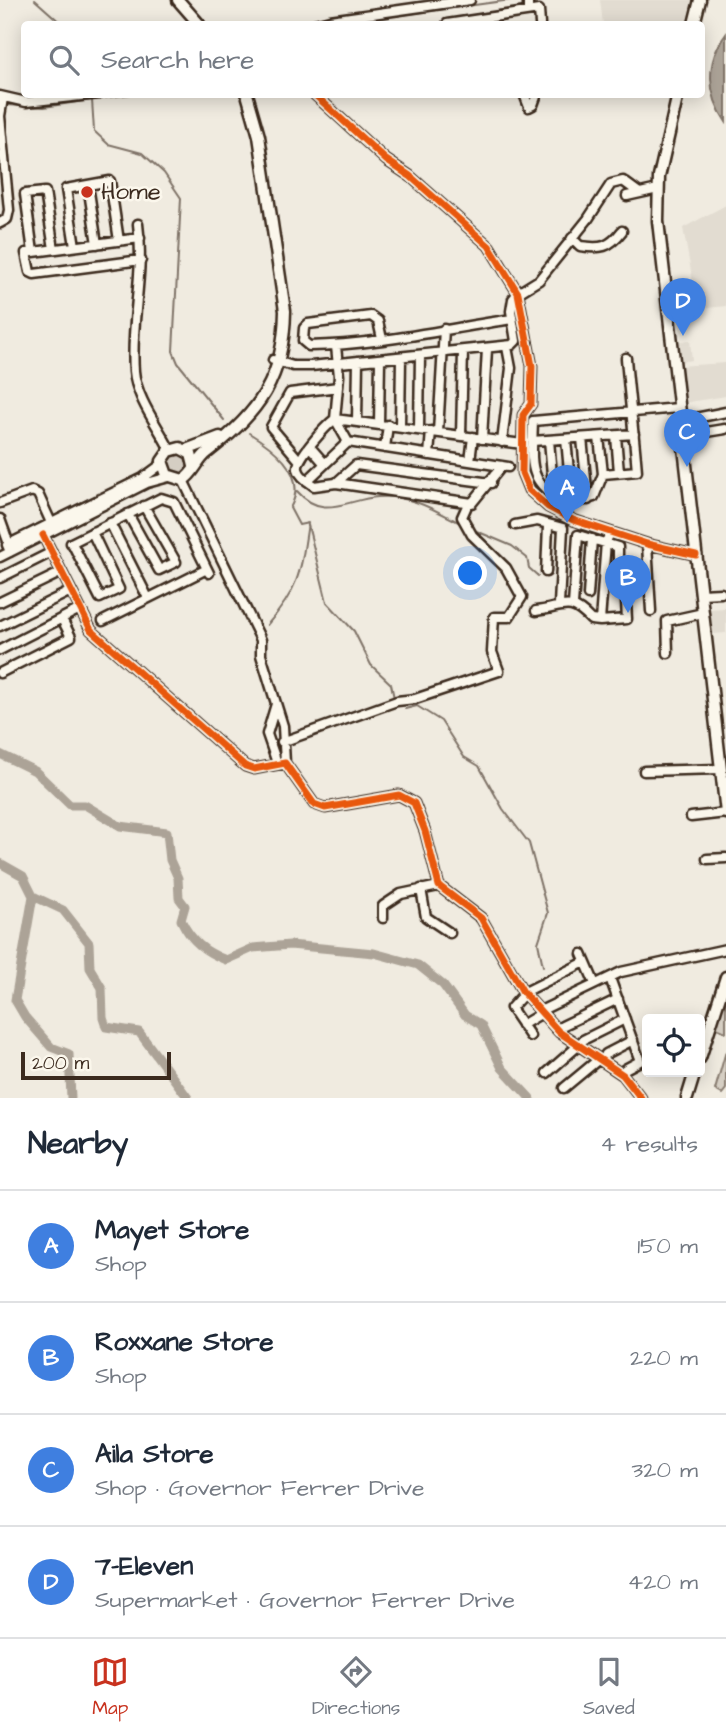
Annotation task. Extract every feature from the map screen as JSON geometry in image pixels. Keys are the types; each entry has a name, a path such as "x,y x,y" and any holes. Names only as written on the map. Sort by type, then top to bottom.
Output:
{"main road":[{"path":"171,0 188,21"},
{"path":"178,0 196,21"},
{"path":"695,21 700,0"},
{"path":"186,450 193,457 191,474 183,480 169,477 162,464 170,450 186,450 215,440 229,430 259,392 276,361 279,312 253,138 242,98"},
{"path":"194,466 253,413 265,395 285,334 285,311 259,136 248,98"},
{"path":"677,98 658,189 662,261 703,613 721,723 721,769 726,813"},
{"path":"705,1042 726,977"},
{"path":"687,1098 693,1077"}],"street":[{"path":"326,21 470,0"},
{"path":"528,0 528,12"},
{"path":"466,21 539,10 540,21"},
{"path":"512,14 512,21"},
{"path":"0,223 7,219 9,210 0,116 1,97 26,102 62,98"},
{"path":"318,98 386,160 410,176 489,246 518,293 531,366 531,401 523,415 523,480 532,494 548,507 573,520 647,544 696,555"},
{"path":"526,98 529,107 536,98"},
{"path":"75,246 66,189 110,181 119,241"},
{"path":"276,361 293,366 507,346 516,341 511,304 518,293 539,280 611,184 624,181 638,192"},
{"path":"88,185 97,244"},
{"path":"627,196 658,189"},
{"path":"33,252 25,194 45,192 54,249"},
{"path":"138,224 141,260 134,372 138,389 170,450"},
{"path":"572,238 580,246 606,247 614,243 622,231"},
{"path":"140,238 26,253 30,272 34,274 141,260"},
{"path":"382,339 378,321 371,316 316,321 304,328 305,345 336,346 382,339 444,329 512,319"},
{"path":"429,455 434,431 444,329"},
{"path":"336,346 338,387 335,419 348,442"},
{"path":"502,442 511,368 507,346"},
{"path":"470,461 477,438 487,349"},
{"path":"461,435 463,351"},
{"path":"419,429 421,355"},
{"path":"400,426 401,357"},
{"path":"603,474 637,471 626,358"},
{"path":"380,359 385,448"},
{"path":"358,361 358,421"},
{"path":"299,460 271,427 290,393 338,387"},
{"path":"599,437 603,474 594,497 567,505 554,498 536,480 531,467 533,421 678,408"},
{"path":"680,421 725,411"},
{"path":"335,419 522,444"},
{"path":"335,419 299,460 298,469 314,486 336,483 472,503 505,467 348,442"},
{"path":"682,436 725,429"},
{"path":"532,441 634,434"},
{"path":"616,436 619,472"},
{"path":"582,438 588,500"},
{"path":"566,439 572,504"},
{"path":"549,440 554,498"},
{"path":"307,481 348,442"},
{"path":"310,447 325,464"},
{"path":"9,547 43,535 53,526 143,478 162,464"},
{"path":"336,483 356,465 491,483"},
{"path":"0,557 9,547 53,526 147,483 169,477"},
{"path":"183,480 254,624 283,726 281,763"},
{"path":"0,503 32,491 38,494 53,526"},
{"path":"92,532 119,589 100,598 72,543 92,532 161,498 174,502 208,571 103,621"},
{"path":"128,514 159,570 176,562 144,506"},
{"path":"282,742 397,701 415,699 499,671 492,652 494,617 509,617 522,597 506,568 471,535 462,517 466,508"},
{"path":"0,519 9,547"},
{"path":"514,524 537,521 606,542 620,550 618,590"},
{"path":"188,531 203,522"},
{"path":"110,523 148,598"},
{"path":"546,572 548,526"},
{"path":"559,604 563,528"},
{"path":"600,621 606,542 610,533"},
{"path":"43,535 91,630 245,765 254,768 281,763"},
{"path":"573,605 578,535"},
{"path":"588,596 592,539"},
{"path":"647,544 651,611"},
{"path":"0,579 52,552"},
{"path":"590,570 604,571"},
{"path":"0,602 62,572"},
{"path":"0,626 71,590"},
{"path":"701,594 721,593"},
{"path":"536,611 550,610 559,604 573,605 584,610 591,620 627,619 626,602"},
{"path":"0,650 80,609"},
{"path":"668,653 667,621 703,613"},
{"path":"0,673 71,637 62,619"},
{"path":"276,705 267,734 281,763 314,804 325,808 398,795 414,803 425,831 439,886 481,918 523,992 559,1032 602,1056 623,1075 641,1098"},
{"path":"644,771 721,769"},
{"path":"691,817 726,813"},
{"path":"707,859 726,858"},
{"path":"383,918 383,906 401,894 439,886"},
{"path":"421,889 426,917 450,933"},
{"path":"522,1025 541,1012 621,972 726,949"},
{"path":"530,1036 510,1006 524,994 583,958 596,984"},
{"path":"610,978 640,1062 625,1069"},
{"path":"562,1026 618,999"},
{"path":"547,1073 581,1042 625,1019"},
{"path":"564,1088 602,1056 633,1040"}],"shaded area":[{"path":"600,0 694,0 688,21 603,21"},
{"path":"726,34 726,122 715,100 711,78 714,56"},
{"path":"726,205 726,306 698,309 683,228"},
{"path":"690,340 692,360 678,362 676,342"},
{"path":"726,363 726,396 683,403 678,366"},
{"path":"174,454 182,454 188,464 182,474 174,474 168,468 168,460"},
{"path":"726,608 726,633 713,634 710,609"},
{"path":"723,997 726,998 726,1032 714,1027"},
{"path":"726,1051 726,1089 722,1094 715,1090"}],"waterway":[{"path":"35,0 59,21"},
{"path":"357,21 511,0"},
{"path":"6,105 44,107 104,98"},
{"path":"92,100 94,131 108,144 142,153 164,173 181,198 173,351 178,363 224,420"},
{"path":"249,433 269,446 286,464 295,484 295,496 290,508 299,525 308,523 293,589 267,625"},
{"path":"297,491 316,505 326,507 378,497 401,498 421,504 460,523"},
{"path":"308,525 327,602 354,631 371,665 391,684 394,698"},
{"path":"474,530 512,546 527,558 529,568 538,576"},
{"path":"405,709 417,706 441,721 464,757 479,766 503,809 529,843 548,913 538,943 543,966"},
{"path":"0,754 35,771 70,805 85,805 120,826 167,832 170,860 178,878 179,898 185,906 181,920 189,934 205,949 226,960 253,948 290,945 374,953 418,965 443,985 465,1015 481,1025 502,1068 530,1098"},
{"path":"0,863 23,876 33,896 15,1000 25,1017 51,1047 69,1054 71,1098"},
{"path":"33,896 63,910 89,943 90,968 102,988 106,1027 139,1032 188,1098"}],"cycle path":[{"path":"318,98 386,160 410,176 489,246 518,293 532,366 531,404 523,415 522,473 529,490 548,507 573,520 647,544 696,555"},
{"path":"43,535 91,630 245,766 254,769 285,763 314,804 325,808 399,795 414,803 425,831 439,886 481,918 523,992 559,1032 623,1075 641,1098"}],"place":[{"name":"Home","path":"87,192"},
{"name":"7-Eleven","path":"683,336"},
{"name":"Aila Store","path":"687,467"},
{"name":"Mayet Store","path":"567,523"},
{"name":"Roxxane Store","path":"628,613"}]}
